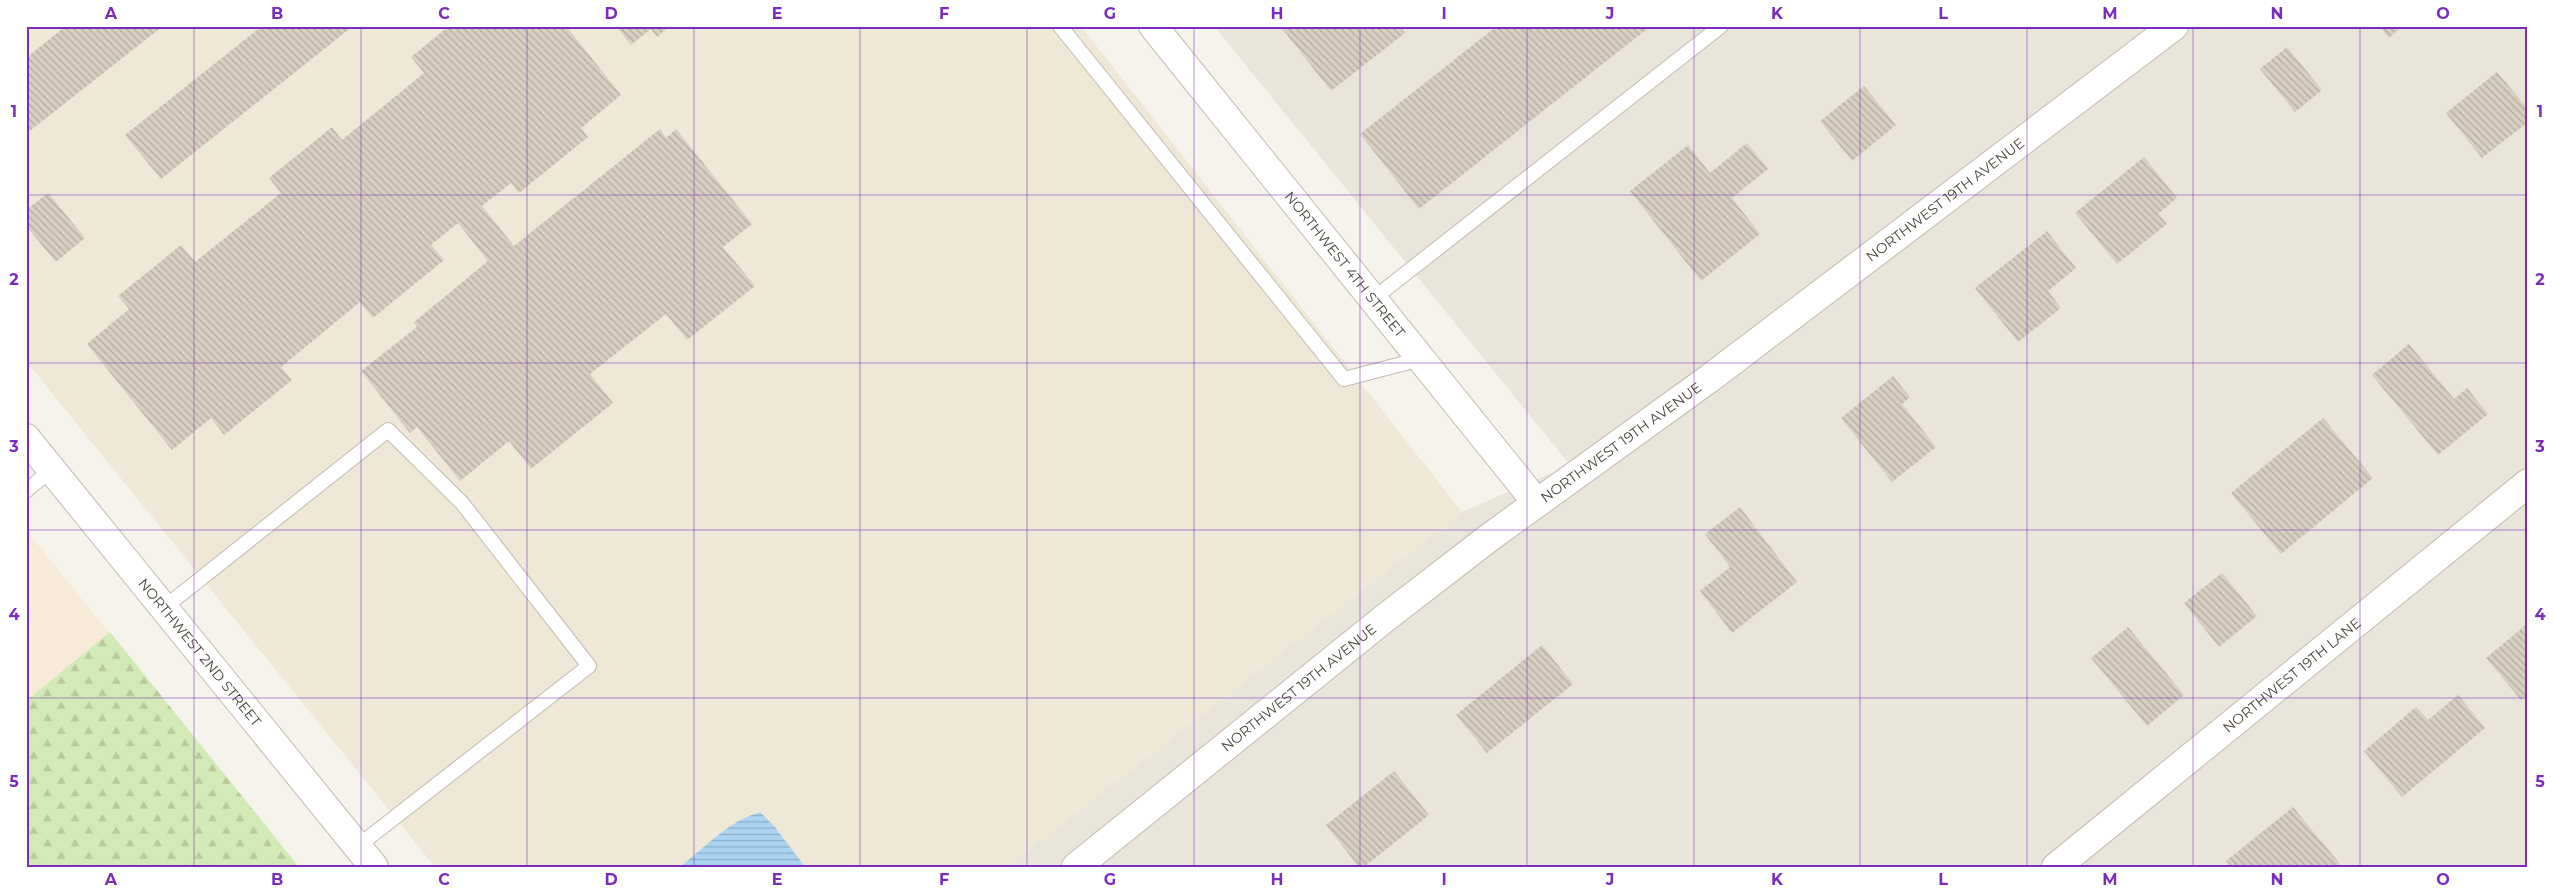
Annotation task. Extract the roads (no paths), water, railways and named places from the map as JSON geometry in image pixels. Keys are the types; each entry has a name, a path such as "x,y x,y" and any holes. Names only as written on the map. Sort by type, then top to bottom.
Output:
{"street":[{"name":"NORTHWEST 4TH STREET","path":"1153,26 1537,503"},
{"name":"NORTHWEST 19TH AVENUE","path":"1076,867 1385,618 1537,503 1710,378 2174,26"},
{"name":"NORTHWEST 2ND STREET","path":"26,438 366,856"},
{"name":"NORTHWEST 19TH LANE","path":"2056,867 2528,483"}],"lane":[{"path":"1060,26 1344,379 1421,359"},
{"path":"1373,299 1721,26"},
{"path":"165,607 388,430 462,503 589,666 366,856"},
{"path":"26,491 52,469"}],"water":[{"path":"760,812 775,827 805,867 680,867 728,828"}]}
